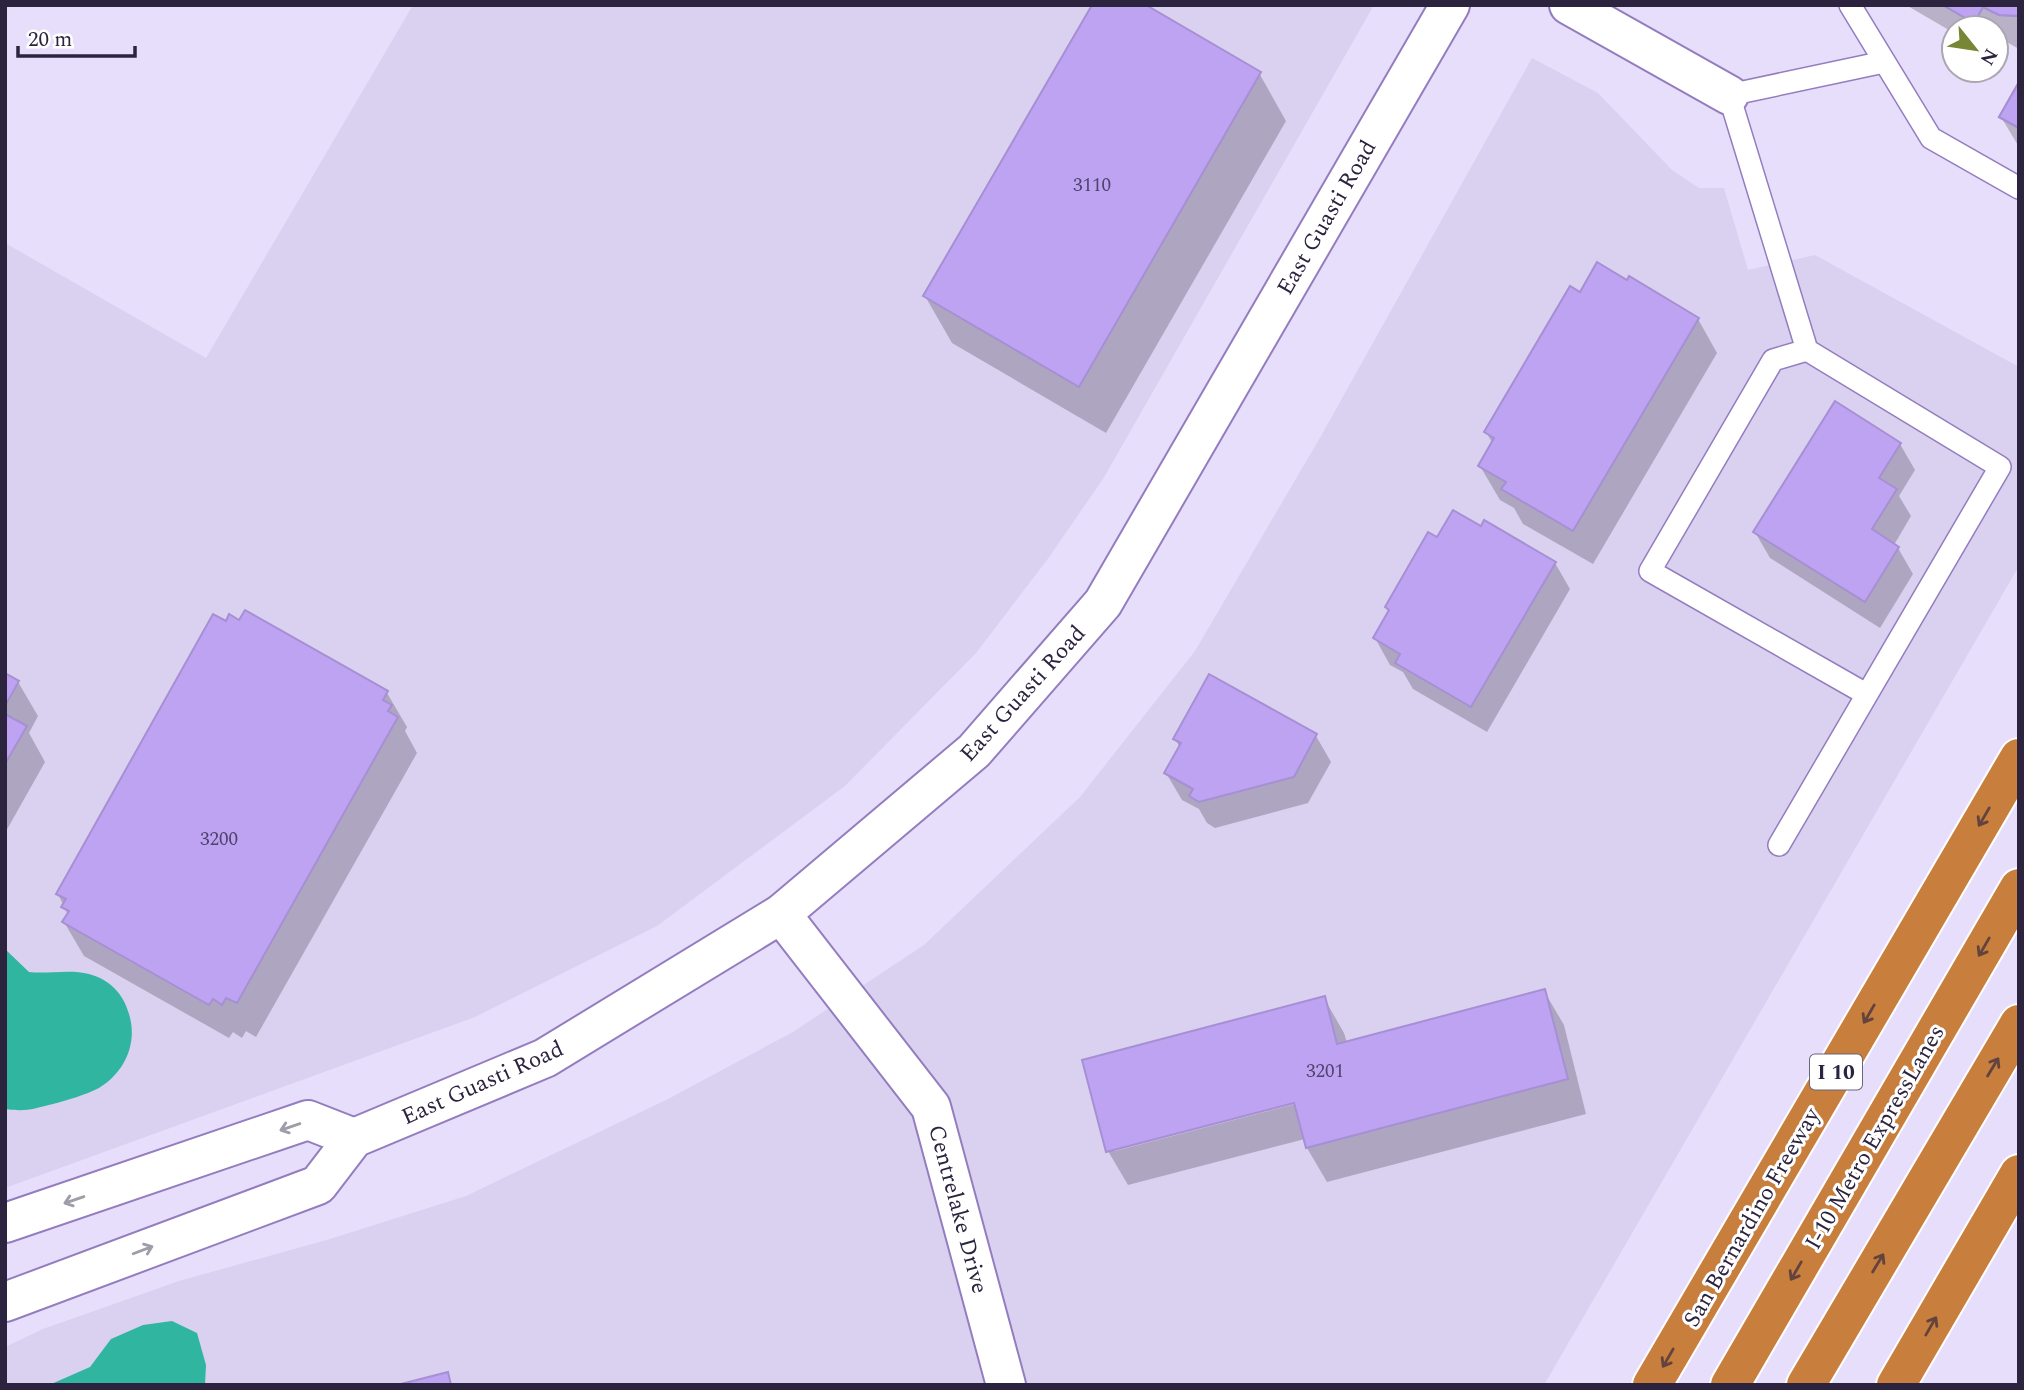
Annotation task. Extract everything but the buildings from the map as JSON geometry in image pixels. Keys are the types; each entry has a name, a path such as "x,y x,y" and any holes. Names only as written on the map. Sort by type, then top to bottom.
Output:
{"highway":[{"name":"San Bernardino Freeway","path":"1652,1385 2019,758"},
{"name":"I-10 Metro ExpressLanes","path":"1730,1385 2019,888"},
{"path":"1806,1385 2019,1024"},
{"path":"1896,1385 2019,1174"}],"main road":[{"name":"East Guasti Road","path":"5,1302 317,1185 354,1138 545,1058 781,914 974,751 1102,603 1450,5"},
{"path":"1569,5 1729,96"},
{"name":"Centrelake Drive","path":"781,914 931,1107 1006,1385"},
{"path":"5,1223 308,1120 354,1138"}],"lane":[{"path":"1850,5 1931,138 2019,188"},
{"path":"1779,845 2000,467 1807,350 1729,96 1884,62"},
{"path":"1807,350 1773,360 1650,571 1866,694"}],"shaded area":[{"path":"413,5 1374,5 1103,479 1047,560 976,653 845,786 657,926 475,1017 5,1188 5,243 206,358"},
{"path":"1532,58 1598,93 1672,170 1699,188 1724,188 1748,270 1815,255 2019,367 2019,566 1544,1385 5,1385 5,1347 43,1329 179,1281 330,1239 466,1196 668,1099 793,1032 924,945 1080,797 1195,651 1321,436"},
{"path":"5,949 29,972 89,974 109,984 119,994 129,1014 132,1036 130,1046 116,1074 99,1088 34,1109 5,1109"},
{"path":"172,1321 197,1333 206,1365 205,1385 49,1385 90,1367 111,1339 143,1325"}]}
